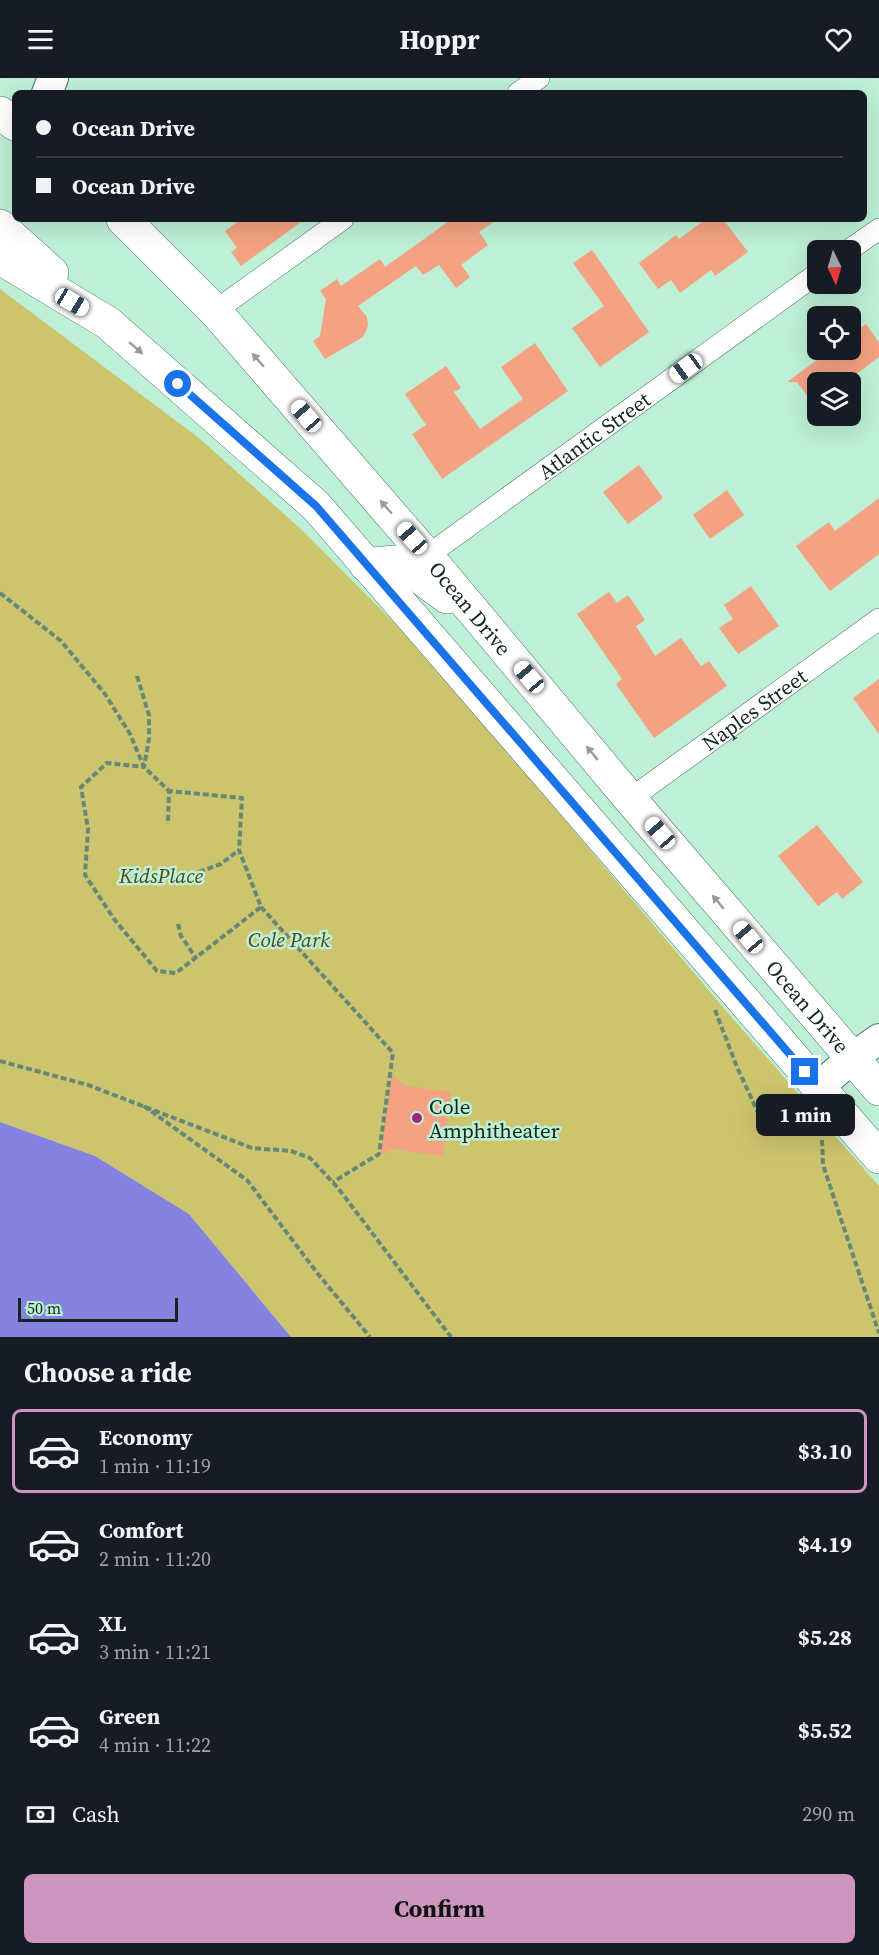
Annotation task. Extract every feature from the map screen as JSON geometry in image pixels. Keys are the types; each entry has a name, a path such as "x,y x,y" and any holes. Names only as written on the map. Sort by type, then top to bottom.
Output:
{"main road":[{"path":"0,113 12,123"},
{"name":"Ocean Drive","path":"126,222 215,311 427,555 630,799 879,1089"},
{"path":"0,226 108,323"},
{"name":"Ocean Drive","path":"0,258 108,323 316,506 879,1157"},
{"path":"366,565 394,562 417,575 485,625"}],"street":[{"path":"522,90 539,78"},
{"path":"215,311 339,222"},
{"path":"861,242 879,229"},
{"name":"Atlantic Street","path":"427,555 807,281"},
{"name":"Naples Street","path":"630,799 879,619"},
{"path":"819,1087 852,1058 879,1039"}],"path":[{"path":"0,593 61,641 105,694 130,734 144,767 169,791 242,798 239,850 261,907 393,1053 379,1154 333,1182"},
{"path":"136,676 149,715 149,739 144,767"},
{"path":"144,767 107,764 81,787 88,828 85,875 114,919 157,971 176,973 261,907"},
{"path":"168,824 169,791"},
{"path":"199,872 221,864 239,850"},
{"path":"178,924 181,936 196,958"},
{"path":"714,1006 737,1067 760,1117 777,1131"},
{"path":"0,1061 88,1085 252,1148 291,1151 310,1158 333,1182 451,1337"},
{"path":"139,1103 246,1180 370,1337"},
{"path":"822,1140 823,1165 879,1333"}],"green space":[{"name":"Cole Park","path":"0,289 199,438 302,530 423,652 727,1012 879,1186 879,1337 291,1337 189,1214 95,1156 0,1122"}],"shaded area":[{"path":"0,1122 95,1156 189,1214 291,1337 0,1337"}],"building":[{"path":"237,222 301,222 241,266 231,252 237,248 225,231"},
{"path":"448,222 494,222 479,232 488,245 461,265 470,277 456,288 439,265 423,275 416,266 358,306 367,317 368,326 363,337 325,359 313,341 320,336 326,299 320,291 337,279 341,286 380,259 385,267"},
{"path":"702,222 725,222 748,252 715,276 711,270 680,293 671,280 658,289 639,263 676,235 679,239"},
{"path":"592,250 649,332 600,367 572,328 604,306 573,263"},
{"path":"866,324 879,343 879,357 859,372 807,372 807,395 797,382 787,382 817,360 861,360 861,327"},
{"path":"535,343 568,391 442,479 412,434 426,425 405,394 446,366 461,388 454,392 480,429 523,399 501,367"},
{"path":"639,465 663,498 628,524 603,492"},
{"path":"727,490 744,515 710,539 693,515"},
{"path":"879,498 879,554 830,591 796,546 829,522 835,531"},
{"path":"751,586 779,626 738,654 719,628 733,619 724,605"},
{"path":"609,592 617,603 628,595 645,620 636,626 655,656 681,638 701,666 709,661 727,686 654,738 616,684 622,679 577,614"},
{"path":"879,679 879,734 853,698"},
{"path":"817,825 863,882 842,899 837,892 818,906 778,856"},
{"name":"Cole Amphitheater","path":"391,1074 405,1086 451,1092 443,1156 393,1149 381,1155"}],"place":[{"name":"Cole Amphitheater","path":"417,1118"}],"route":[{"path":"178,384 316,506 805,1072"}],"park label":[{"name":"KidsPlace","path":"161,875"}]}
